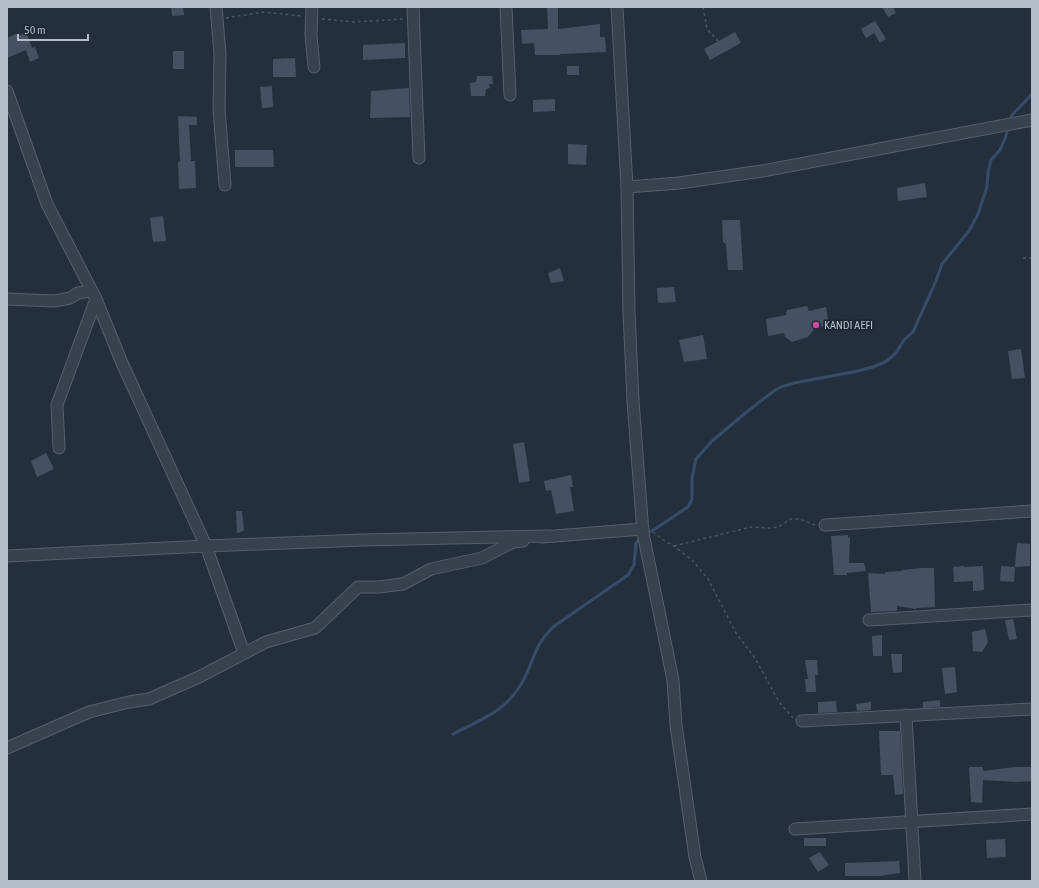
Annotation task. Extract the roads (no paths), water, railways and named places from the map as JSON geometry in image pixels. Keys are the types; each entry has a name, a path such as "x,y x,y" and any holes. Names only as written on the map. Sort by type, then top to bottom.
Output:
{"street":[{"path":"216,7 220,54 219,109 225,185"},
{"path":"312,7 311,35 314,67"},
{"path":"413,7 419,158"},
{"path":"506,7 510,95"},
{"path":"617,7 627,187 629,312 633,401 643,527 673,680 676,725 695,858 701,881"},
{"path":"7,91 47,204 94,295 122,363 206,546 244,653"},
{"path":"627,187 679,182 762,170 1032,120"},
{"path":"7,299 54,301 70,298 78,293 94,295"},
{"path":"60,448 57,405 94,295"},
{"path":"824,525 1032,511"},
{"path":"7,556 363,540 548,536 643,527"},
{"path":"7,748 89,712 129,702 149,699 200,677 266,642 315,628 358,587 379,587 403,584 431,570 482,558 513,542 548,536"},
{"path":"869,620 1032,610"},
{"path":"802,720 1032,709"},
{"path":"906,715 915,881"},
{"path":"795,829 1032,814"}],"waterway":[{"path":"1010,121 1012,115 1032,94"},
{"path":"645,533 652,531 688,507 692,499 692,478 696,459 712,441 774,391 794,383 873,367 885,362 896,353 904,340 913,332 942,264 969,231 978,214 987,187 988,172 991,160 1000,150 1008,127"},
{"path":"453,734 486,718 504,705 520,687 539,644 547,633 553,627 628,575 634,565 636,543 641,536"}],"place":[{"name":"KANDI AEFI","path":"816,325"}]}
